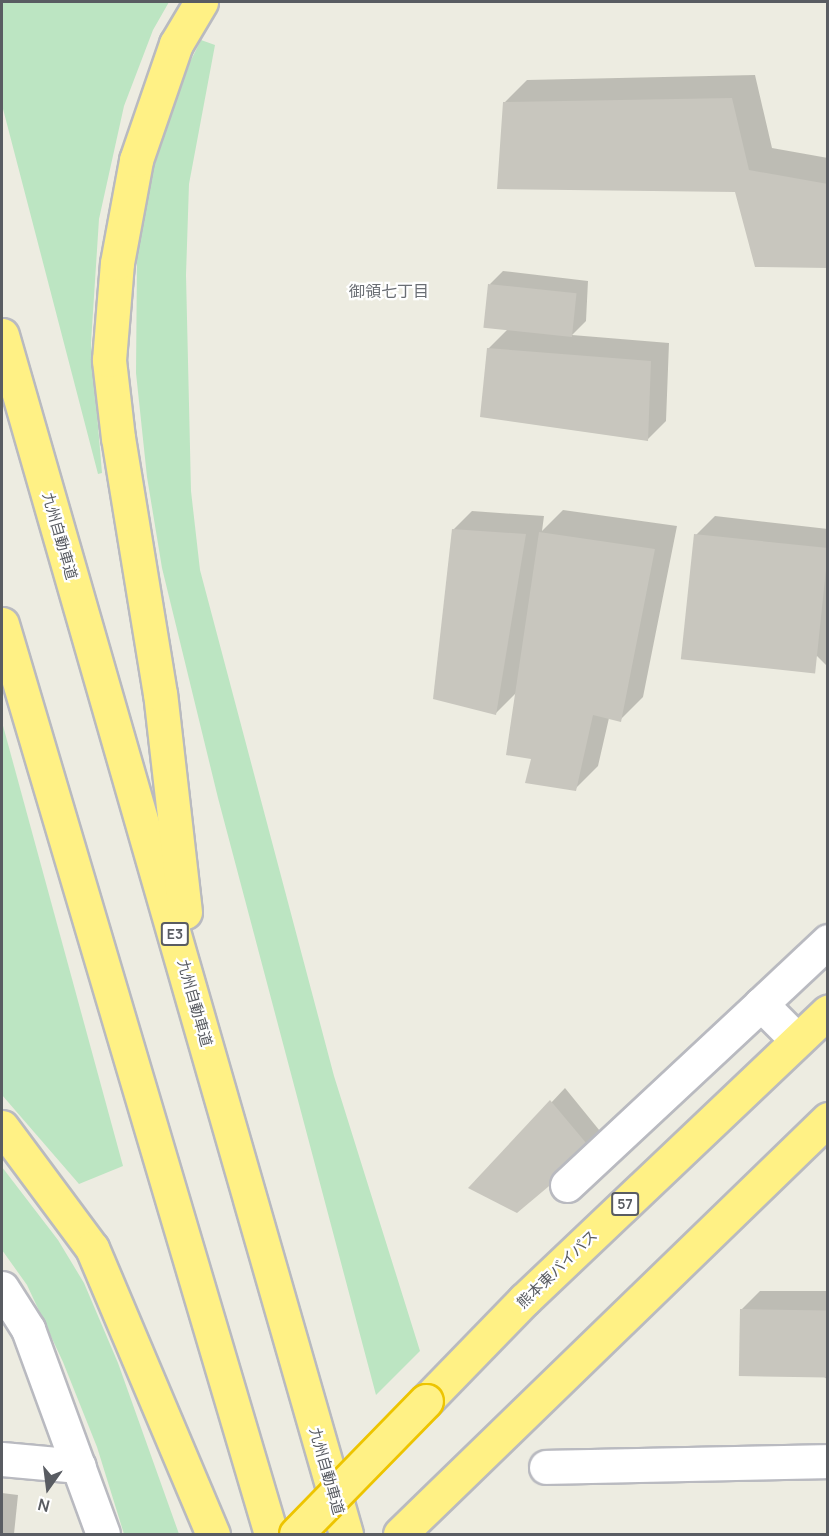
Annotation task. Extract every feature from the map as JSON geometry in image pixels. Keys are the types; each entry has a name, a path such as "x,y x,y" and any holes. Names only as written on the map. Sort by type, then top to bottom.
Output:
{"highway":[{"path":"195,1004 160,694 118,438 109,360 117,263 136,160 176,44 201,2"},
{"name":"九州自動車道","path":"2,335 346,1534"},
{"path":"2,624 271,1534"},
{"name":"熊本東バイパス","path":"296,1534 524,1300 828,1012"},
{"path":"400,1534 447,1485 826,1124"},
{"path":"2,1127 92,1248 213,1534"}],"street":[{"path":"567,1185 828,941"},
{"path":"761,1004 797,1040"},
{"path":"2,1288 28,1329 103,1534"},
{"path":"2,1459 79,1466"},
{"path":"546,1467 828,1461"}],"green space":[{"path":"2,2 169,2 153,30 124,106 99,219 91,343 102,473 98,474 2,105"},
{"path":"201,40 215,45 189,184 186,275 191,491 200,570 334,1076 420,1351 376,1395 218,798 162,568 147,477 136,373 137,257 147,193 174,94"},
{"path":"2,722 123,1166 79,1184 2,1095"},
{"path":"2,1167 58,1240 84,1283 118,1363 179,1534 124,1534 97,1447 63,1362 27,1285 2,1250"}],"building":[{"path":"732,98 749,170 828,184 828,268 755,267 735,192 497,189 503,102"},
{"path":"488,284 577,293 572,337 483,328"},
{"path":"487,348 651,361 648,441 480,417"},
{"path":"452,529 526,534 496,715 433,699"},
{"path":"539,532 655,549 621,722 593,715 576,791 525,783 531,759 506,755"},
{"path":"694,534 828,548 815,673 681,659"},
{"path":"550,1100 592,1150 517,1213 468,1188"},
{"path":"740,1309 828,1311 827,1378 739,1376"}],"district":[{"name":"御領七丁目","path":"389,291"}]}
